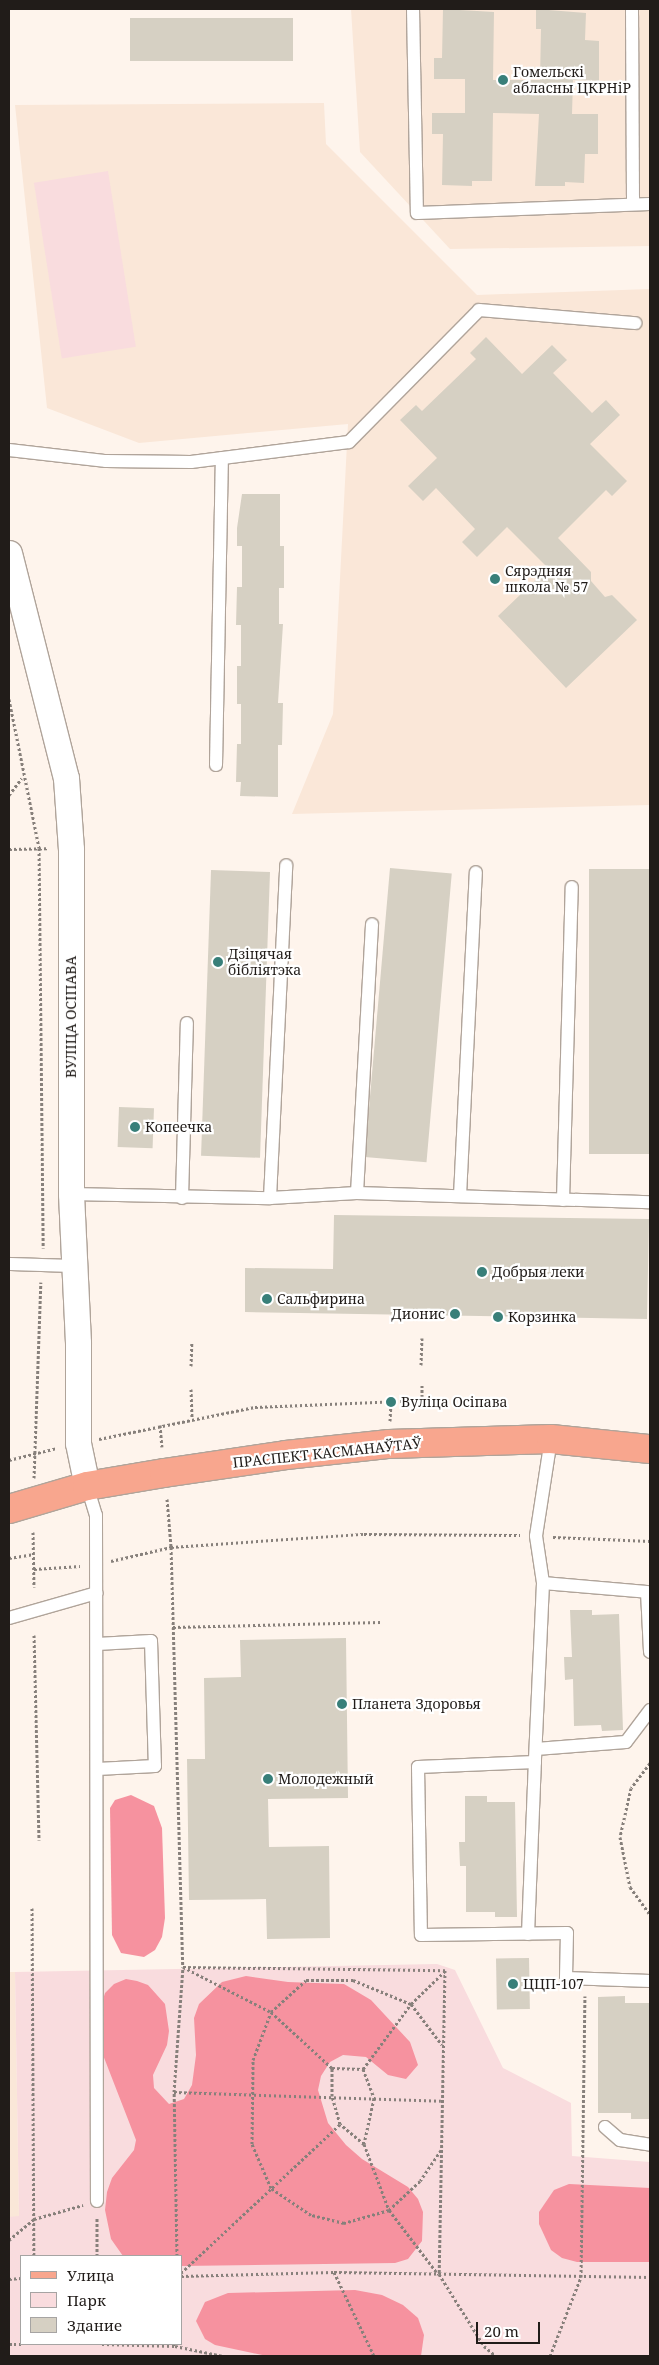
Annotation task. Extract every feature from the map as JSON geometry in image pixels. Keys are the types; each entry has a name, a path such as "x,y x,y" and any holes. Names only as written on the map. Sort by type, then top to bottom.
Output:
{"main road":[{"name":"ПРАСПЕКТ КАСМАНАЎТАЎ","path":"9,1509 87,1486 295,1454 469,1439 551,1439 650,1449"}],"street":[{"name":"ВУЛІЦА ОСІПАВА","path":"9,553 66,778 71,849 71,1194 78,1443 87,1486"}],"lane":[{"path":"413,9 417,213 633,203 650,204"},
{"path":"632,9 633,203"},
{"path":"9,450 106,461 191,462 349,442 479,310 635,323"},
{"path":"216,765 222,458"},
{"path":"270,1198 286,866"},
{"path":"460,1196 476,872"},
{"path":"563,1200 572,887"},
{"path":"357,1193 372,924"},
{"path":"182,1198 187,1023"},
{"path":"71,1194 182,1198 270,1198 357,1193 650,1202"},
{"path":"9,1264 74,1266"},
{"path":"528,1934 543,1583 536,1536 551,1439"},
{"path":"87,1486 96,1515 98,2201"},
{"path":"543,1583 647,1592 650,1652"},
{"path":"9,1618 97,1593"},
{"path":"97,1644 151,1641 156,1766 97,1768"},
{"path":"650,1710 626,1742 535,1756 418,1767 421,1935 567,1933 566,1978 650,1981"},
{"path":"605,2127 620,2140 650,2145"}],"path":[{"path":"9,699 22,777 39,848 44,1221 34,1479"},
{"path":"9,795 22,777"},
{"path":"9,849 71,849"},
{"path":"422,1338 422,1365"},
{"path":"191,1366 192,1342"},
{"path":"422,1385 422,1400"},
{"path":"192,1389 192,1419"},
{"path":"96,1439 255,1408 443,1399"},
{"path":"160,1425 162,1447"},
{"path":"9,1460 62,1447"},
{"path":"167,1499 171,1547 183,1968 174,2092 177,2255"},
{"path":"34,1532 34,1587"},
{"path":"34,1570 96,1564 171,1547 364,1534 536,1536 650,1541"},
{"path":"9,1558 33,1554"},
{"path":"173,1627 381,1622"},
{"path":"34,1635 39,1840"},
{"path":"650,1763 632,1788 620,1837 630,1887 650,1915"},
{"path":"32,1908 34,2255"},
{"path":"183,1968 445,1970"},
{"path":"183,1968 271,2012 332,2068 363,2069"},
{"path":"363,2069 411,2004 445,1970"},
{"path":"439,2274 445,1970"},
{"path":"442,2149 420,2181 389,2210 344,2223 311,2215 270,2188 252,2144 253,2060 271,2012 306,1980 353,1980 411,2004 443,2045"},
{"path":"550,2356 580,2277 584,1996"},
{"path":"332,2068 332,2096 340,2124 364,2144 389,2210 439,2274 484,2346 496,2356"},
{"path":"363,2069 374,2098 364,2144"},
{"path":"174,2092 441,2101"},
{"path":"182,2273 340,2124"},
{"path":"9,2240 34,2219 98,2201 97,2255"},
{"path":"182,2274 334,2272 650,2277"},
{"path":"334,2272 374,2356"},
{"path":"175,2345 223,2356"}],"shaded area":[{"name":"Гомельскі абласны ЦКРНіР","path":"351,9 650,9 650,246 450,249 360,152"},
{"name":"Сярэдняя школа № 57","path":"324,103 326,144 477,295 650,289 650,805 292,814 333,714 348,424 139,443 47,408 15,105"},
{"path":"131,1795 154,1806 162,1828 165,1918 162,1937 155,1950 144,1957 121,1953 112,1935 110,1808 115,1800"},
{"path":"9,1972 15,1972 19,2217 9,2217"},
{"path":"246,1976 288,1982 344,1984 371,2000 410,2042 418,2065 406,2079 388,2075 366,2057 343,2055 330,2062 321,2076 318,2090 328,2123 346,2145 362,2159 408,2187 418,2199 423,2212 422,2241 408,2259 395,2263 182,2266 182,2255 122,2255 111,2239 105,2210 107,2192 112,2178 134,2150 136,2140 103,2055 101,2006 105,1993 114,1984 126,1979 137,1981 148,1985 165,2004 169,2031 167,2045 153,2075 154,2088 169,2104 184,2099 192,2085 196,2055 194,2018 199,2004 222,1982"},
{"path":"569,2184 650,2188 650,2262 577,2262 562,2258 551,2250 539,2224 539,2212 554,2190"},
{"path":"355,2290 382,2295 403,2305 418,2318 424,2335 421,2356 267,2356 215,2345 205,2339 196,2321 205,2302 228,2293"}],"green space":[{"path":"108,171 136,347 62,359 34,183"},
{"path":"437,1964 455,1970 503,2068 571,2103 572,2156 650,2162 650,2356 9,2356 9,2217 19,2216 15,1972"}],"building":[{"path":"443,9 494,12 493,80 540,80 541,29 536,29 536,9 586,13 585,40 599,41 599,81 573,80 572,114 598,114 598,154 585,154 584,183 565,182 565,186 535,186 539,114 493,113 492,181 472,181 472,186 442,185 443,134 432,134 432,113 465,113 465,79 434,79 434,58 442,58"},
{"path":"130,18 293,18 293,61 130,61"},
{"path":"486,337 522,374 552,345 567,360 553,373 592,413 606,400 620,415 590,444 627,481 612,496 606,490 558,538 591,572 591,581 605,597 612,595 637,620 566,688 498,616 548,568 507,527 477,557 462,542 475,529 436,488 423,501 408,486 437,458 400,420 416,405 422,411 476,359 470,353"},
{"path":"242,494 280,494 280,546 284,546 284,588 279,588 279,624 283,624 278,703 283,703 282,745 278,745 278,797 240,796 241,782 236,782 237,744 241,744 241,704 237,704 237,666 241,666 241,625 236,625 237,587 242,587 242,546 237,546 237,528"},
{"path":"390,868 452,873 426,1162 365,1157"},
{"path":"589,869 650,869 650,1154 589,1154"},
{"path":"211,870 270,872 260,1158 201,1156"},
{"name":"Копеечка","path":"119,1107 154,1108 153,1148 118,1147"},
{"path":"334,1215 649,1219 647,1319 245,1312 245,1268 333,1269"},
{"path":"570,1610 592,1610 592,1615 619,1614 623,1730 602,1731 601,1725 574,1726 573,1679 565,1680 564,1657 572,1657"},
{"name":"Молодежный","path":"346,1638 348,1798 268,1799 269,1847 329,1846 330,1938 267,1939 266,1899 189,1900 187,1759 205,1759 204,1678 241,1677 240,1640"},
{"path":"465,1796 487,1796 487,1802 515,1802 517,1917 495,1917 495,1912 466,1912 466,1866 460,1866 459,1842 465,1842"},
{"name":"ЦЦП-107","path":"529,1958 530,2009 497,2010 496,1959"},
{"path":"625,1996 625,2003 650,2003 650,2119 631,2119 631,2113 598,2113 598,1997"}],"place":[{"name":"Гомельскі абласны ЦКРНіР","path":"503,80"},
{"name":"Сярэдняя школа № 57","path":"495,579"},
{"name":"Дзіцячая бібліятэка","path":"218,962"},
{"name":"Копеечка","path":"135,1127"},
{"name":"Добрыя леки","path":"482,1272"},
{"name":"Сальфирина","path":"267,1299"},
{"name":"Дионис","path":"455,1314"},
{"name":"Корзинка","path":"498,1317"},
{"name":"Вуліца Осіпава","path":"391,1402"},
{"name":"Планета Здоровья","path":"342,1704"},
{"name":"Молодежный","path":"268,1779"},
{"name":"ЦЦП-107","path":"513,1984"}]}
